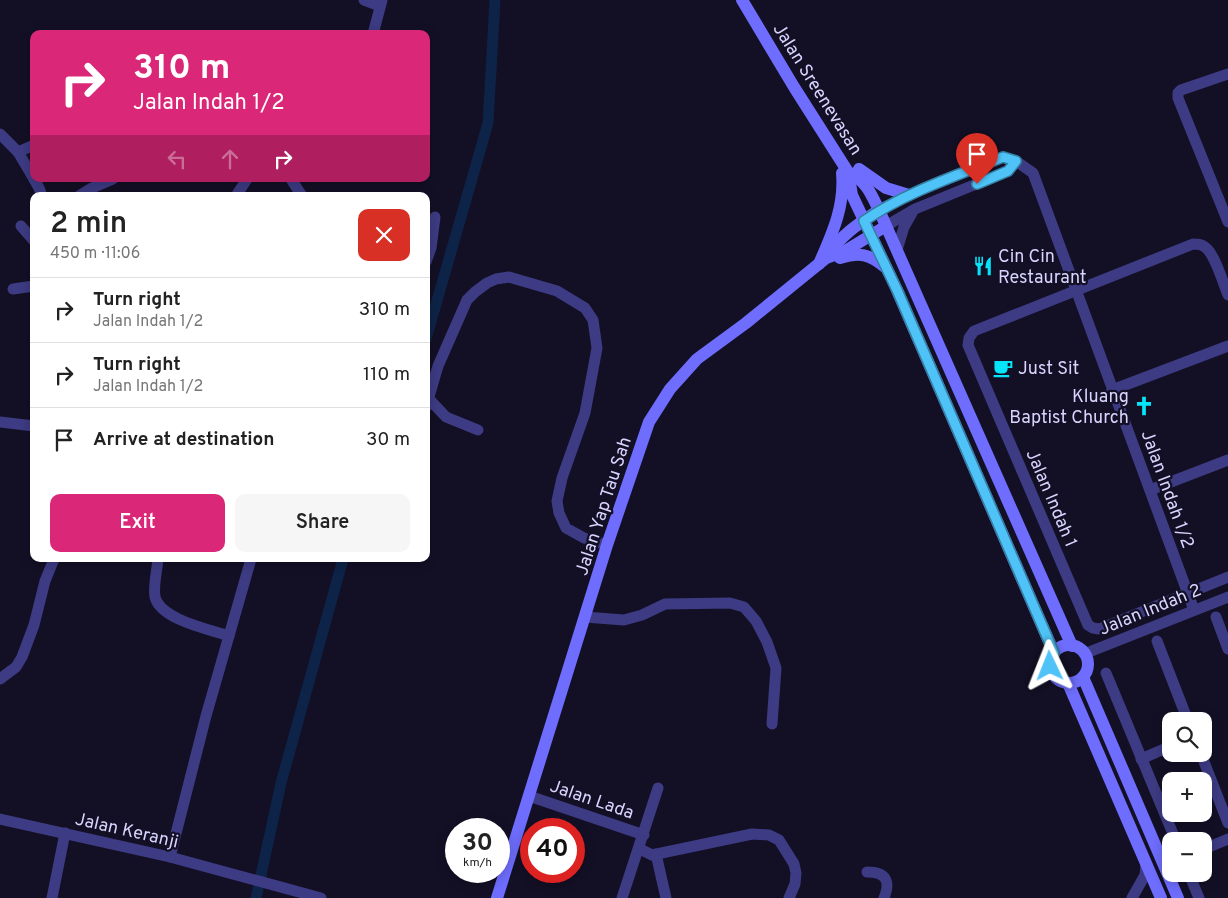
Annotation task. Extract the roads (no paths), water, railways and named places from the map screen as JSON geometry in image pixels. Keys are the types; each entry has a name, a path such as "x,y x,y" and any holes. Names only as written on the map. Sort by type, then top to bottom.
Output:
{"street":[{"path":"364,0 381,3 374,30"},
{"name":"Jalan Sreenevasan","path":"742,0 848,172"},
{"path":"1228,74 1181,90 1178,94 1228,222"},
{"path":"0,134 18,152 30,172"},
{"path":"18,152 30,147"},
{"path":"838,155 886,188 909,195"},
{"path":"823,261 837,224 840,210 842,175 838,155"},
{"path":"823,261 839,242 879,210 909,195 1003,157 1016,161 1008,171 915,209 886,226"},
{"name":"Jalan Indah 1/2","path":"1016,161 1028,168 1036,180 1194,610"},
{"path":"848,172 860,178 866,185 879,210 1072,646"},
{"path":"848,172 852,195 887,269 1054,653"},
{"path":"86,192 106,182"},
{"path":"897,250 904,227 915,209"},
{"path":"430,251 434,217"},
{"path":"21,226 30,236"},
{"name":"Jalan Yap Tau Sah","path":"497,898 607,545 650,422 670,389 697,359 823,261 845,251 886,226"},
{"name":"Jalan Indah 1","path":"1228,295 1212,254 1200,244 1193,244 974,331 969,338 968,345 1088,625 1099,629 1228,577"},
{"path":"823,261 858,254 874,258 887,269"},
{"path":"430,396 438,366 467,300 487,283 496,278 509,277 557,291 585,308 592,320 597,348 585,413 562,478 557,501 559,513 566,528 584,538 607,545"},
{"path":"13,289 30,287"},
{"path":"1112,390 1228,346"},
{"path":"430,405 446,417 478,430"},
{"path":"0,422 30,426"},
{"path":"1150,490 1228,460"},
{"path":"0,679 16,667 22,657 34,625 44,581 53,562"},
{"path":"158,562 155,596 160,607 168,614 180,620 229,636"},
{"path":"170,857 206,716 250,562"},
{"name":"Jalan Indah 2","path":"1084,654 1228,597"},
{"path":"585,617 624,620 642,615 665,604 730,603 744,607 756,621 767,642 776,668 772,724"},
{"path":"1216,617 1228,649"},
{"path":"1157,641 1185,712"},
{"path":"1065,646 1072,646 1081,650 1088,666 1082,677 1074,683 1062,682 1052,673 1050,666 1054,653 1065,646"},
{"path":"1106,673 1172,832"},
{"path":"1082,677 1178,898"},
{"path":"1068,683 1161,898"},
{"path":"1142,759 1162,750"},
{"path":"1204,762 1228,823"},
{"path":"622,898 640,849 658,788"},
{"name":"Jalan Lada","path":"529,796 644,835"},
{"name":"Jalan Keranji","path":"0,819 170,857 321,898"},
{"path":"52,898 64,833"},
{"path":"640,849 650,854 656,854 752,834 770,834 779,840 794,864 796,873 795,884 789,898"},
{"path":"1212,845 1228,839"},
{"path":"656,854 666,898"},
{"path":"1132,898 1145,875 1146,864"},
{"path":"867,872 875,872 883,876 888,883 889,887 884,898"},
{"path":"1192,882 1199,898"}],"waterway":[{"path":"430,325 488,123 495,0"},
{"path":"256,898 281,783 342,562"}],"place":[{"name":"Cin Cin Restaurant","path":"983,266"},
{"name":"Just Sit","path":"1003,368"},
{"name":"Kluang Baptist Church","path":"1144,406"}]}
